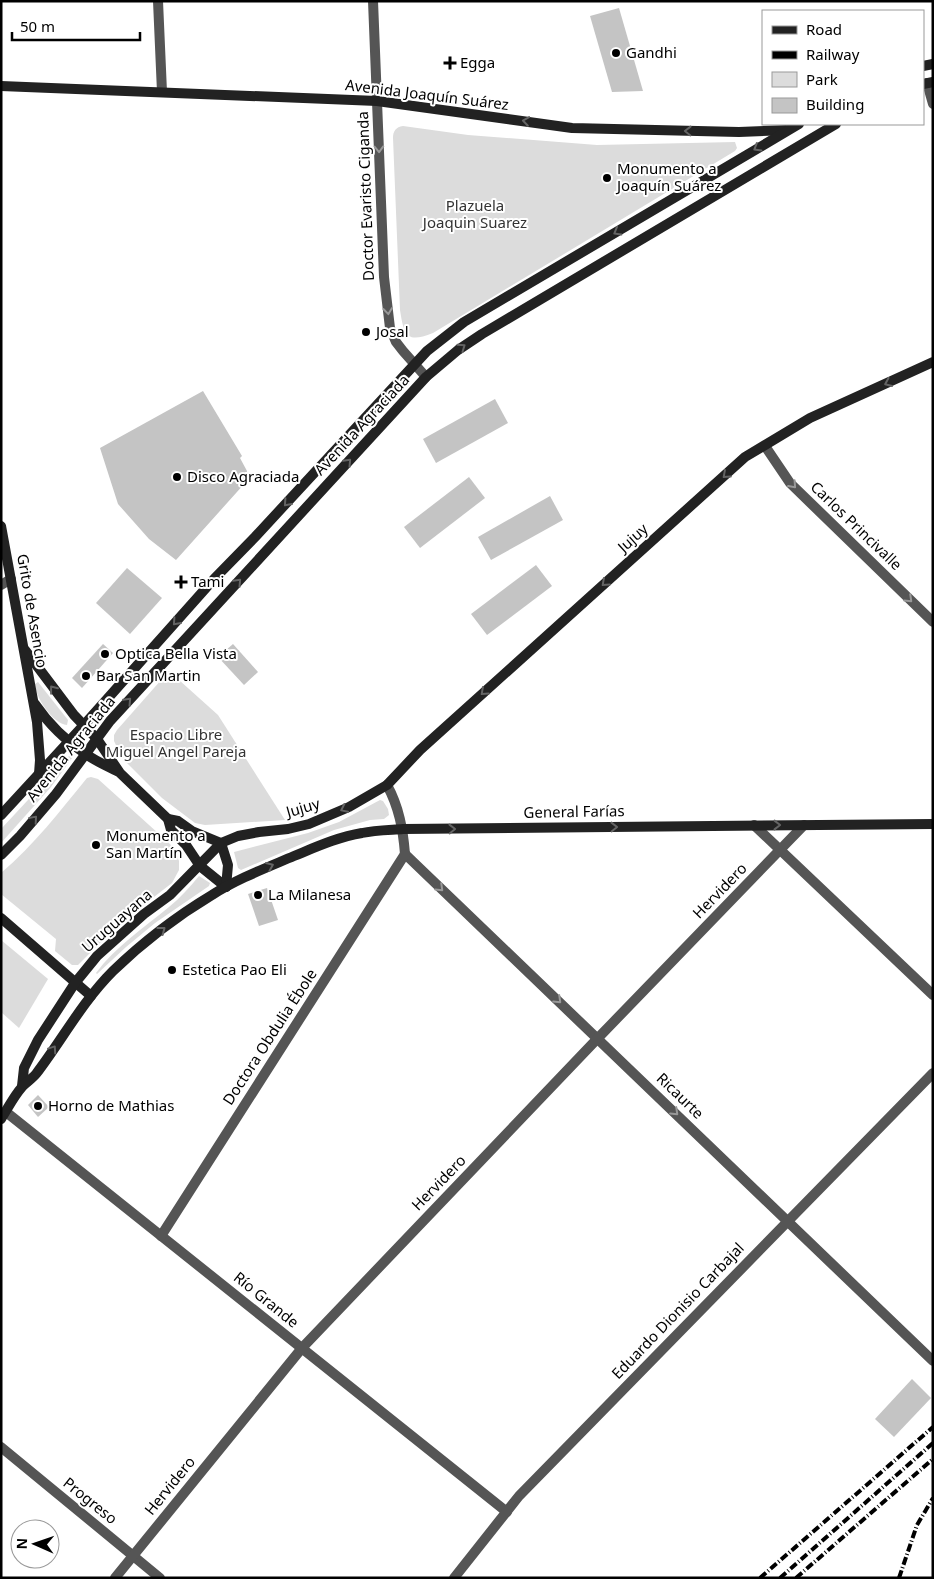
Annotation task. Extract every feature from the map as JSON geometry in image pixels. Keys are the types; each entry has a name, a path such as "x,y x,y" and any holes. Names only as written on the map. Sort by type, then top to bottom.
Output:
{"street":[{"path":"158,1 162,92"},
{"name":"Doctor Evaristo Ciganda","path":"373,1 384,277 390,328 396,342 426,377"},
{"path":"928,83 933,104"},
{"name":"Avenida Joaquín Suárez","path":"1,86 377,101 572,128 739,132 789,129"},
{"name":"Avenida Agraciada","path":"1,815 214,579 415,364 440,340 464,322 797,125"},
{"name":"Avenida Agraciada","path":"1,854 20,836 56,794 110,721 426,377 458,350 482,334 834,125"},
{"name":"Jujuy","path":"221,843 238,836 309,824 349,807 387,785 420,750 745,457 810,418 933,362"},
{"name":"Carlos Princivalle","path":"765,446 790,483 933,622"},
{"name":"Grito de Asencio","path":"1,526 40,745 39,774"},
{"path":"1,585 11,579"},
{"path":"24,650 63,702 97,739 120,773 168,820 171,830 186,845 200,866 226,887"},
{"path":"33,701 42,714 69,741 86,755 120,773"},
{"path":"387,785 398,810 403,829 405,854"},
{"path":"168,820 178,822 192,831 221,843 228,865 226,887"},
{"name":"General Farías","path":"226,887 259,871 336,840 364,832 403,829 933,824"},
{"path":"754,825 933,995"},
{"name":"Hervidero","path":"115,1578 302,1348 804,825"},
{"name":"Uruguayana","path":"22,1086 24,1068 38,1040 75,983 96,956 144,914 170,895 221,843"},
{"name":"Ricaurte","path":"405,854 933,1361"},
{"name":"Doctora Obdulia Ébole","path":"161,1236 405,854"},
{"name":"Uruguayana","path":"4,1115 22,1086 35,1076 91,996 112,972 136,950 189,910 226,887"},
{"path":"1,918 91,996"},
{"name":"Eduardo Dionisio Carbajal","path":"454,1578 519,1496 933,1073"},
{"name":"Río Grande","path":"4,1115 161,1236 507,1512"},
{"name":"Progreso","path":"1,1447 160,1578"}],"green space":[{"name":"Plazuela Joaquin Suarez","path":"403,126 468,135 597,145 735,142 737,148 735,151 433,333 417,338 408,335 405,331 400,310 393,138 395,130"},
{"name":"Espacio Libre Miguel Angel Pareja","path":"169,671 218,715 285,820 205,825 195,823 162,798 122,758 114,741 114,735"},
{"path":"38,682 68,720 67,725 56,720 41,702 35,684"},
{"path":"69,756 72,758 51,787 1,843 1,829"},
{"path":"87,778 98,779 169,843 176,851 179,870 172,883 119,924 78,965 72,965 55,951 56,939 1,894 1,873 36,839"},
{"path":"380,800 383,801 388,809 389,815 384,819 370,820 334,830 241,870 238,868 234,852 308,833 339,822"},
{"path":"199,876 210,883 209,886 155,923 96,973 121,946 173,904"},
{"path":"1,940 48,979 19,1028 1,1012"}],"building":[{"name":"Gandhi","path":"619,8 643,91 612,92 590,16"},
{"name":"Disco Agraciada","path":"203,391 242,456 240,458 247,471 245,483 176,560 149,539 118,504 100,448"},
{"path":"495,399 508,423 436,463 423,439"},
{"path":"469,477 485,498 420,548 404,527"},
{"path":"550,496 563,520 491,560 478,537"},
{"path":"536,565 552,586 487,635 471,614"},
{"path":"127,568 162,598 130,634 96,603"},
{"path":"103,644 113,653 82,688 72,678"},
{"path":"233,644 258,672 244,685 218,657"},
{"path":"267,888 278,920 259,926 248,894"},
{"name":"Horno de Mathias","path":"38,1095 49,1107 38,1117 28,1105"},
{"path":"912,1379 931,1398 894,1437 875,1419"}],"railway":[{"path":"760,1578 933,1427"},
{"path":"780,1578 933,1443"},
{"path":"796,1578 933,1459"},
{"path":"899,1578 917,1525 933,1498"}],"place":[{"name":"Gandhi","path":"616,53"},
{"name":"Egga","path":"450,63"},
{"name":"Monumento a Joaquín Suárez","path":"607,178"},
{"name":"Josal","path":"366,332"},
{"name":"Disco Agraciada","path":"177,477"},
{"name":"Tami","path":"181,582"},
{"name":"Optica Bella Vista","path":"105,654"},
{"name":"Bar San Martin","path":"86,676"},
{"name":"Monumento a San Martín","path":"96,845"},
{"name":"La Milanesa","path":"258,895"},
{"name":"Estetica Pao Eli","path":"172,970"},
{"name":"Horno de Mathias","path":"38,1106"}]}
